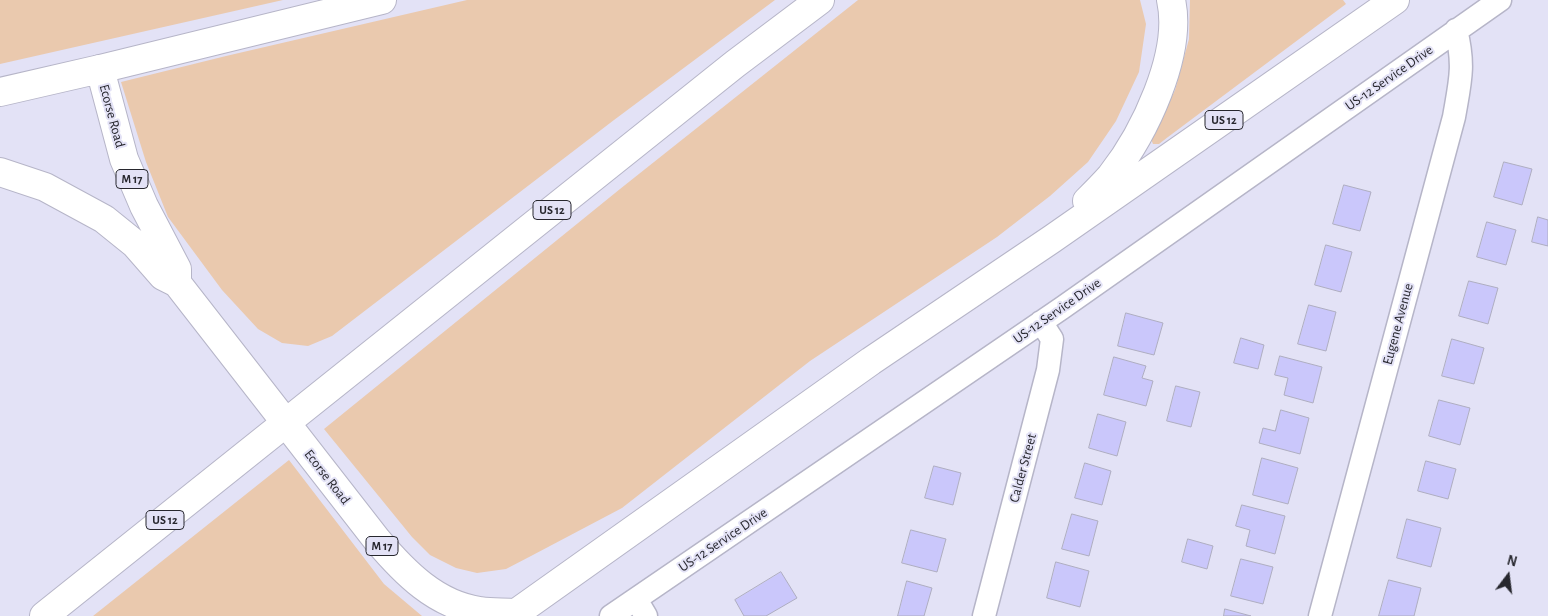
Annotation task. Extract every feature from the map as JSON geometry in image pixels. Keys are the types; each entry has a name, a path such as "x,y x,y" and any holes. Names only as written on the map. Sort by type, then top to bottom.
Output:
{"main road":[{"path":"100,68 382,0"},
{"name":"US 12","path":"44,616 727,70 820,0"},
{"path":"1052,239 1111,176 1141,130 1159,92 1170,49 1174,14 1171,0"},
{"name":"US 12","path":"514,615 863,367 1052,239 1395,0"},
{"name":"Ecorse Road","path":"0,92 100,68 124,160 144,206 177,270 180,288"},
{"name":"Ecorse Road","path":"0,172 45,187 104,219 134,244 163,276 180,288 377,540 395,562 413,579 434,594 459,606 479,611 514,615"}],"street":[{"name":"US-12 Service Drive","path":"611,616 641,608 1041,322 1500,0"},
{"name":"Eugene Avenue","path":"1320,616 1454,117 1462,68 1456,30"},
{"name":"Calder Street","path":"984,616 1048,370 1052,339 1041,322"}],"shaded area":[{"path":"0,0 283,0 0,64"},
{"path":"467,0 775,0 614,120 332,336 308,346 282,343 258,329 222,290 168,217 146,162 121,82"},
{"path":"858,0 1140,0 1146,24 1139,72 1116,121 1088,162 1050,196 997,237 810,361 622,508 506,569 477,573 456,568 430,555 412,537 324,429 620,189"},
{"path":"1190,0 1343,0 1346,4 1159,144 1153,144 1151,139 1175,90 1189,39"},
{"path":"289,460 384,584 422,616 93,616"}],"building":[{"path":"1504,162 1532,169 1522,205 1494,197"},
{"path":"1344,185 1371,192 1360,231 1333,224"},
{"path":"1538,217 1548,220 1548,246 1532,242"},
{"path":"1487,222 1516,230 1506,265 1477,257"},
{"path":"1326,245 1352,252 1341,292 1315,285"},
{"path":"1469,281 1498,288 1488,324 1459,316"},
{"path":"1309,305 1336,312 1326,351 1298,344"},
{"path":"1126,313 1163,323 1154,355 1118,346"},
{"path":"1241,338 1264,345 1258,369 1234,363"},
{"path":"1452,339 1484,348 1474,384 1442,376"},
{"path":"1280,356 1322,367 1313,403 1284,395 1288,378 1275,375"},
{"path":"1114,357 1146,366 1142,378 1153,381 1146,406 1104,395"},
{"path":"1176,386 1200,392 1191,427 1167,421"},
{"path":"1439,400 1470,408 1460,445 1429,436"},
{"path":"1281,410 1309,418 1300,454 1259,443 1263,428 1275,431"},
{"path":"1098,414 1126,422 1117,456 1089,448"},
{"path":"1262,458 1298,468 1288,504 1253,495"},
{"path":"1426,461 1456,469 1448,499 1418,491"},
{"path":"1085,463 1111,471 1102,505 1075,498"},
{"path":"934,466 961,473 953,505 925,498"},
{"path":"1242,505 1285,516 1275,554 1246,546 1250,530 1236,526"},
{"path":"1072,514 1098,521 1089,556 1062,549"},
{"path":"1407,519 1441,528 1431,567 1397,558"},
{"path":"911,530 946,539 937,572 902,563"},
{"path":"1188,539 1213,546 1207,569 1182,562"},
{"path":"1241,559 1273,567 1263,604 1231,596"},
{"path":"1056,562 1089,571 1080,607 1047,598"},
{"path":"781,572 797,598 766,616 744,616 735,600"},
{"path":"1389,580 1421,588 1414,616 1379,616"},
{"path":"907,581 932,588 924,616 898,616"},
{"path":"1225,609 1251,616 1224,616"}]}
